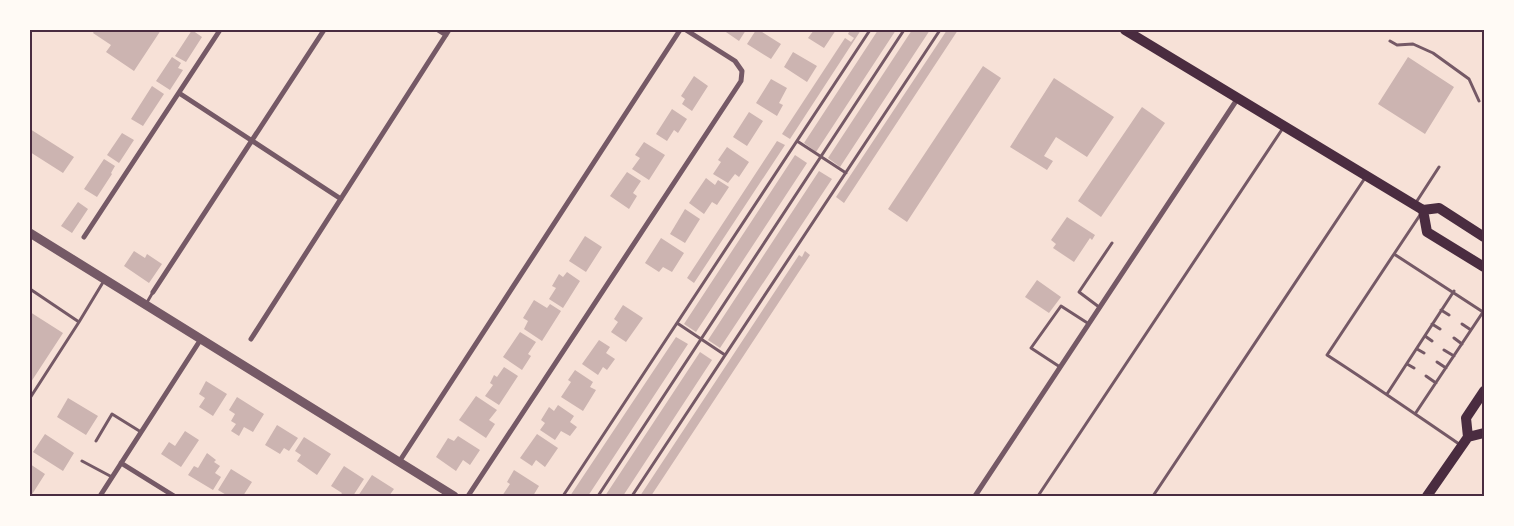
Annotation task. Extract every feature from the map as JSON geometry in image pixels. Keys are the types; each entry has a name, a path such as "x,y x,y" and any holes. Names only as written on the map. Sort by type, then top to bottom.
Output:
{"main road":[{"path":"1126,30 1419,208 1439,208 1484,237"},
{"path":"1419,208 1427,232 1484,267"},
{"path":"1428,496 1468,436 1466,418 1484,391"},
{"path":"1468,436 1484,433"}],"street":[{"path":"84,237 220,30"},
{"path":"153,292 324,30"},
{"path":"250,339 447,33 438,30"},
{"path":"399,462 680,30"},
{"path":"468,496 741,80 742,71 735,61 686,30"},
{"path":"179,93 340,199"},
{"path":"975,496 1238,98"},
{"path":"30,233 454,496"},
{"path":"100,496 202,338"},
{"path":"121,463 174,496"}],"lane":[{"path":"563,496 870,30"},
{"path":"598,496 904,30"},
{"path":"632,496 940,30"},
{"path":"1390,41 1397,45 1413,44 1433,53 1469,78 1479,102"},
{"path":"1038,496 1284,126"},
{"path":"797,141 846,173"},
{"path":"1439,166 1394,254 1327,355 1462,446"},
{"path":"1153,496 1366,177"},
{"path":"1100,308 1080,292 1112,244"},
{"path":"1394,254 1454,291 1483,312 1416,414"},
{"path":"30,398 105,279"},
{"path":"30,289 79,322"},
{"path":"1387,394 1454,291"},
{"path":"146,304 153,292"},
{"path":"1060,368 1031,348 1061,306 1089,324"},
{"path":"1442,310 1449,315"},
{"path":"677,323 725,355"},
{"path":"1432,324 1440,329"},
{"path":"1462,324 1471,330"},
{"path":"1425,336 1432,341"},
{"path":"1454,338 1462,344"},
{"path":"1417,348 1424,353"},
{"path":"1444,350 1454,356"},
{"path":"1437,362 1446,368"},
{"path":"1407,364 1414,368"},
{"path":"1426,376 1436,383"},
{"path":"96,441 112,414 141,432"},
{"path":"82,461 112,478"}],"building":[{"path":"95,30 161,30 134,71 106,52 111,45 93,33"},
{"path":"192,30 202,37 186,62 175,56"},
{"path":"723,30 746,30 739,41"},
{"path":"756,30 781,44 771,59 747,44"},
{"path":"814,30 836,30 824,48 808,38"},
{"path":"850,30 861,30 790,139 782,134 845,38 851,42 854,38 848,34"},
{"path":"878,30 896,30 816,152 804,143"},
{"path":"912,30 930,30 840,167 828,158"},
{"path":"947,30 958,30 844,203 836,197"},
{"path":"793,52 817,66 807,82 784,67"},
{"path":"172,57 181,63 178,68 183,70 170,90 156,81"},
{"path":"1408,57 1454,87 1425,134 1378,104"},
{"path":"983,66 1001,78 907,222 888,209"},
{"path":"694,76 708,86 692,111 682,104 685,99 681,96"},
{"path":"1054,78 1114,117 1087,157 1056,137 1044,156 1053,161 1047,170 1010,147"},
{"path":"771,79 787,88 779,103 783,105 777,116 756,103"},
{"path":"152,86 164,94 143,126 131,119"},
{"path":"1142,107 1165,123 1101,217 1078,201"},
{"path":"672,109 687,119 678,133 674,130 667,141 656,134"},
{"path":"749,112 763,121 747,146 733,137"},
{"path":"30,129 74,157 63,173 30,152"},
{"path":"122,133 134,140 119,163 107,155"},
{"path":"777,141 785,145 694,283 687,278"},
{"path":"644,142 665,155 649,180 632,169 640,158 635,155"},
{"path":"727,147 749,162 739,177 735,174 728,183 713,174 721,162 718,160"},
{"path":"795,155 807,163 696,332 684,324"},
{"path":"104,159 115,166 97,197 84,189"},
{"path":"819,171 832,179 720,348 708,340"},
{"path":"627,172 641,181 633,193 637,196 629,209 610,196"},
{"path":"706,178 715,185 718,180 729,187 717,205 712,202 704,214 689,203"},
{"path":"78,202 88,209 72,233 61,226"},
{"path":"685,209 700,219 685,243 670,234"},
{"path":"1067,217 1095,235 1092,240 1090,238 1074,262 1053,248 1056,244 1051,240"},
{"path":"585,236 602,247 586,272 569,261"},
{"path":"661,238 684,253 672,272 663,267 659,272 645,263"},
{"path":"134,251 145,258 147,254 162,264 149,283 124,266"},
{"path":"805,251 810,255 651,496 640,496 799,255 802,257"},
{"path":"567,272 580,281 563,308 549,299 556,288 552,286 559,274 563,277"},
{"path":"1037,280 1061,297 1049,313 1025,297"},
{"path":"534,300 547,308 550,304 561,311 542,341 524,329 528,321 523,318"},
{"path":"623,305 643,318 626,342 611,332 618,322 614,319"},
{"path":"30,312 63,333 31,382 30,381"},
{"path":"520,332 536,342 528,354 531,356 522,370 503,357"},
{"path":"676,337 688,344 588,496 570,496"},
{"path":"599,340 610,347 606,353 615,359 607,370 603,367 598,375 582,364"},
{"path":"700,352 712,360 623,496 605,496"},
{"path":"504,367 518,376 499,405 485,396 493,385 490,383 494,375 497,377"},
{"path":"575,370 593,382 590,387 596,390 583,411 561,397 571,382 568,380"},
{"path":"206,381 227,394 213,416 199,407 205,398 199,394"},
{"path":"476,396 497,410 489,420 495,424 486,438 459,420"},
{"path":"237,397 264,414 253,432 244,427 239,436 231,431 236,424 231,421 235,414 229,410"},
{"path":"68,398 98,416 86,435 57,417"},
{"path":"558,405 574,416 570,422 577,427 570,436 561,431 555,440 540,430 545,423 541,420 549,407 554,411"},
{"path":"277,425 298,438 289,451 284,448 280,454 265,445"},
{"path":"185,431 199,440 181,467 161,454 169,442 175,446"},
{"path":"45,434 74,453 63,471 33,452"},
{"path":"537,434 558,448 545,467 536,460 532,466 520,458"},
{"path":"458,436 480,450 470,465 463,460 456,471 436,457 448,438 454,441"},
{"path":"304,437 331,454 317,475 297,461 301,455 295,451"},
{"path":"207,453 220,466 215,473 221,477 213,490 188,475 194,466 198,468"},
{"path":"30,464 45,474 31,496 30,496"},
{"path":"344,466 364,479 353,496 340,496 342,493 331,486"},
{"path":"231,469 252,482 243,496 228,496 218,490"},
{"path":"514,470 539,486 533,496 502,496 510,484 507,482"},
{"path":"372,475 394,489 389,496 358,496"}]}
